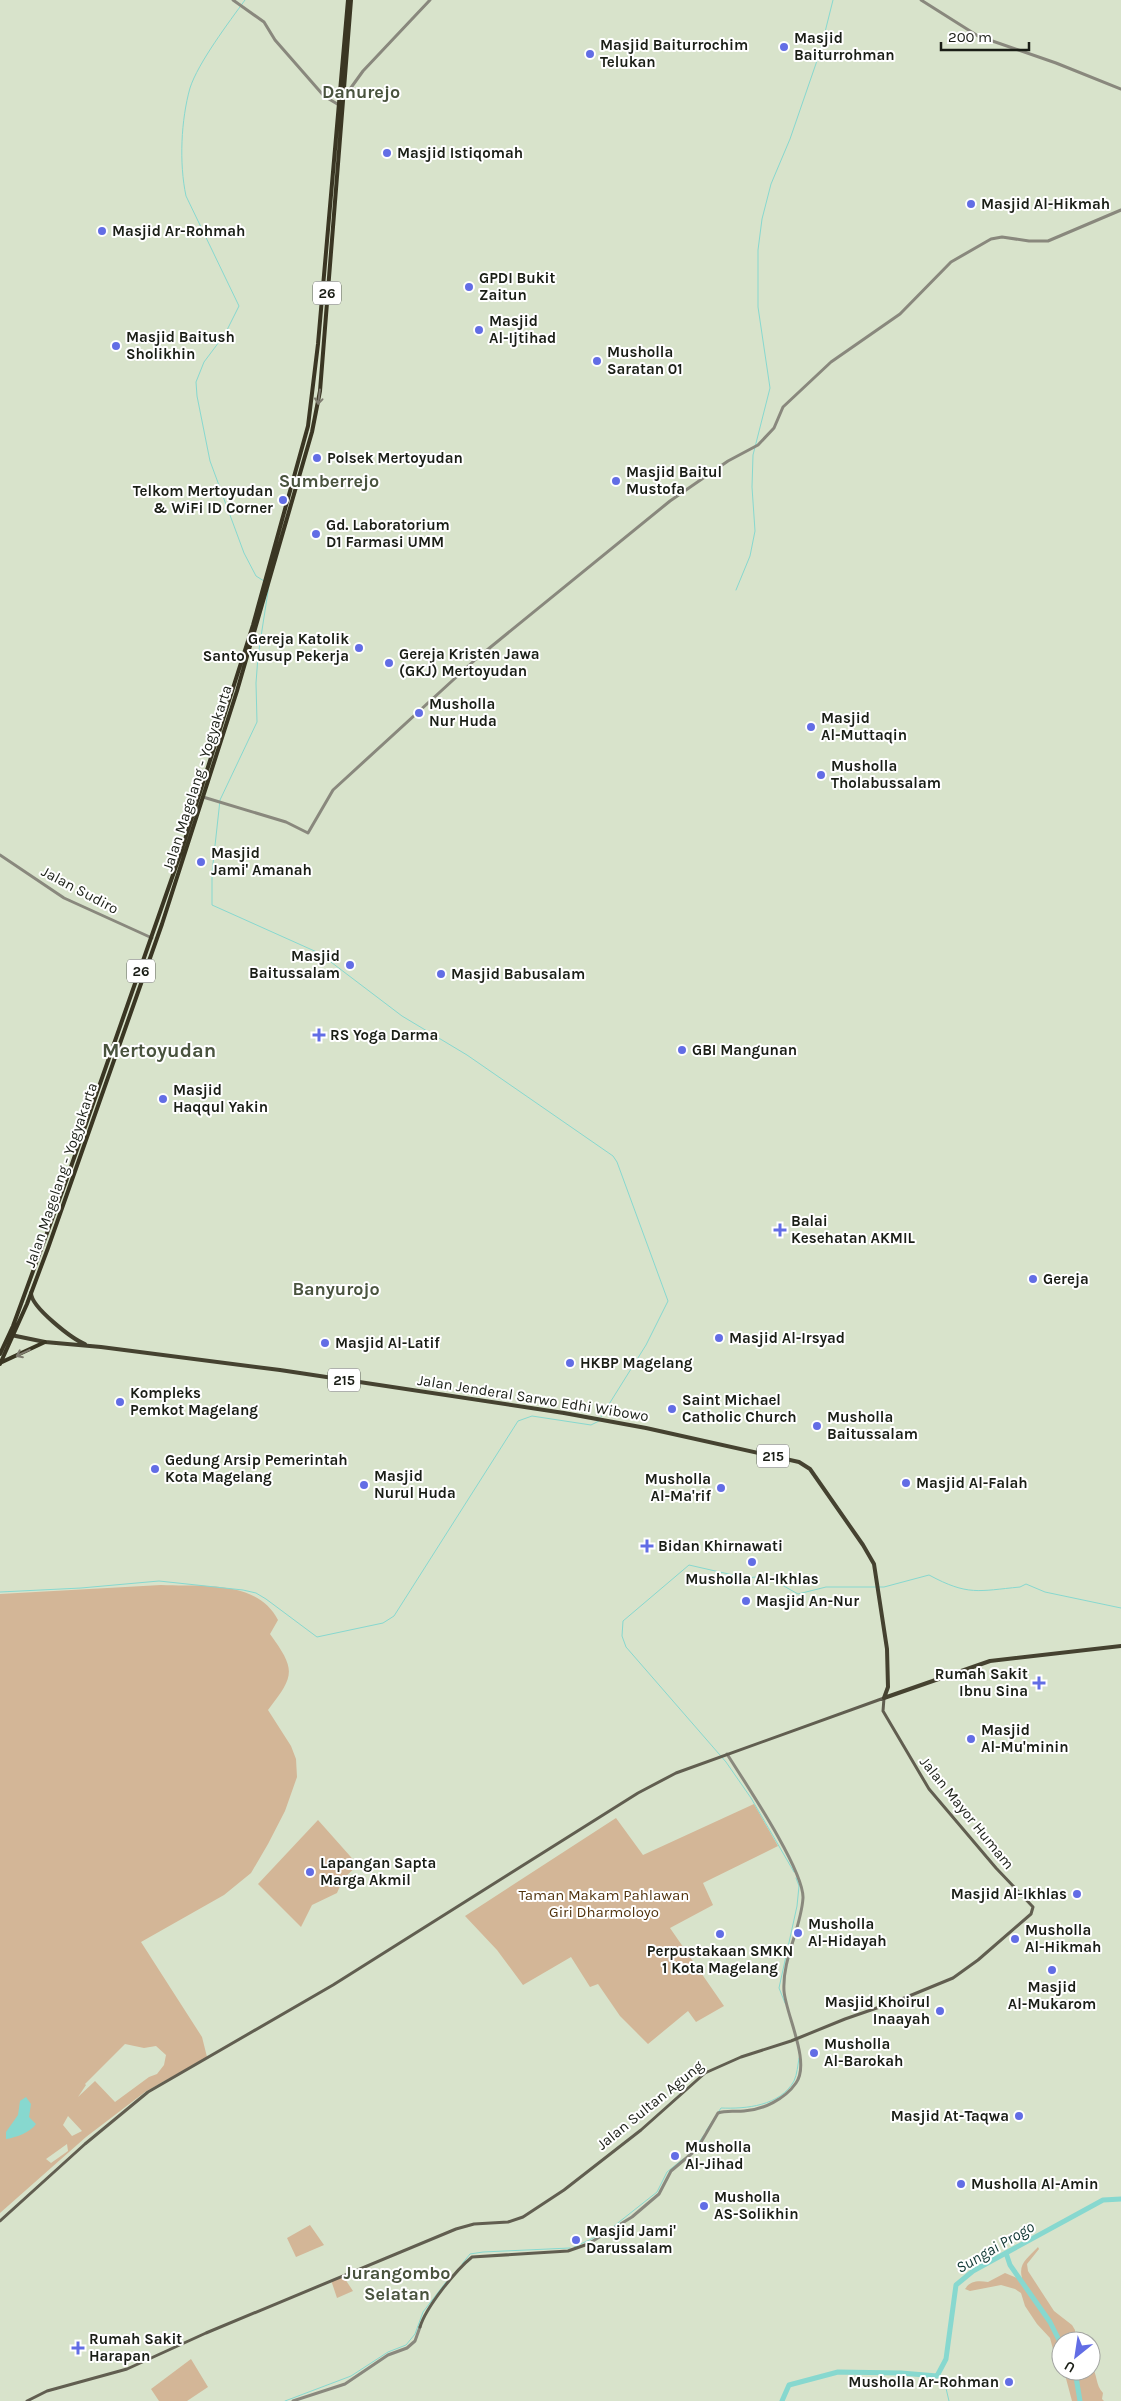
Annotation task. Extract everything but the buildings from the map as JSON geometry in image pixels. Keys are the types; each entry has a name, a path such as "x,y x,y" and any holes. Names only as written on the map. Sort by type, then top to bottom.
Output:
{"highway":[{"name":"Jalan Magelang - Yogyakarta","path":"0,1364 152,938 268,588 320,391 345,96 350,0"},
{"name":"Jalan Magelang - Yogyakarta","path":"0,1354 29,1300 162,924 255,626 265,582 301,462 312,402 350,0"},
{"path":"0,1364 45,1342"}],"main road":[{"name":"Jalan Jenderal Sarwo Edhi Wibowo","path":"32,1291 31,1296 36,1304"},
{"path":"21,1306 25,1300 29,1300"},
{"name":"Jalan Jenderal Sarwo Edhi Wibowo","path":"29,1300 36,1304 70,1336 89,1346"},
{"name":"Jalan Jenderal Sarwo Edhi Wibowo","path":"11,1335 45,1342 89,1346 356,1381 645,1427 799,1462 808,1466 874,1564 887,1649 888,1687 884,1698"},
{"path":"68,1345 71,1340 70,1336"},
{"path":"0,2222 106,2126 157,2086 333,1985 638,1793 676,1773 990,1661 1121,1646"},
{"name":"Jalan Mayor Humam","path":"884,1698 883,1711 930,1789 1033,1909"},
{"name":"Jalan Sultan Agung","path":"27,2401 47,2392 127,2369 384,2257 467,2226 508,2222 523,2217 564,2190 641,2130 705,2073 741,2057 794,2040 953,1978 1001,1941 1031,1914 1033,1909"},
{"path":"420,2327 424,2317 437,2298 472,2257 568,2251 587,2244"}],"street":[{"path":"233,0 264,22 275,40 324,96 339,106"},
{"path":"345,96 363,71 430,0"},
{"path":"921,0 978,36 1050,60 1121,89"},
{"path":"203,797 286,822 308,833 328,794 476,659 670,501 728,461 755,447 774,428 783,407 831,362 900,314 948,264 963,253 991,239 1000,237 1048,241 1121,210"},
{"name":"Jalan Sudiro","path":"0,856 64,898 152,938"},
{"path":"587,2244 632,2217 659,2194 671,2172 697,2149 718,2113 761,2108 791,2089 798,2081 800,2051 794,2040 784,1984 787,1962 802,1903 802,1889 795,1869 770,1825 724,1755"},
{"path":"293,2401 345,2384 388,2355 407,2348 415,2341 420,2327"}],"green space":[{"path":"161,1585 226,1588 242,1591 256,1598 269,1607 278,1620 270,1634 284,1656 289,1672 283,1688 268,1710 291,1746 296,1759 297,1777 285,1811 251,1873 224,1895 141,1942 202,2037 207,2057 145,2092 86,2137 0,2213 0,1594","holes":["125,2044 144,2048 156,2046 166,2055 164,2065 157,2074 149,2077 115,2102 95,2081 78,2097 85,2084","68,2116 82,2131 72,2136 63,2125","67,2144 68,2151 51,2163 46,2159"]},
{"name":"Taman Makam Pahlawan Giri Dharmoloyo","path":"754,1804 778,1846 703,1883 713,1905 670,1928 724,2006 696,2022 688,2011 648,2044 620,2016 598,1984 590,1987 571,1957 523,1985 497,1950 465,1916 616,1818 643,1855"},
{"name":"Lapangan Sapta Marga Akmil","path":"318,1820 358,1865 343,1879 337,1893 312,1905 301,1927 258,1884"},
{"path":"310,2225 324,2245 296,2257 287,2238"},
{"path":"1038,2247 1039,2249 1027,2264 1028,2271 1054,2311 1072,2325 1075,2331 1051,2331 1051,2342 1025,2306 1021,2293 1015,2289 1001,2285 970,2291 965,2289 967,2286 978,2281 988,2282 1005,2273 1022,2278 1021,2268 1027,2258"},
{"path":"343,2276 353,2291 337,2298 331,2280"},
{"path":"191,2359 208,2387 187,2401 159,2401 151,2389"},
{"path":"1067,2381 1097,2381 1103,2393 1102,2399 1104,2401 1072,2401"}],"water":[{"path":"26,2097 31,2104 29,2117 36,2124 22,2134 6,2139 6,2132 18,2115 20,2101"}],"waterway":[{"path":"245,0 214,43 190,88 183,128 182,170 186,196 239,306 225,334 204,362 196,382 197,396 210,461 244,553 256,576 264,581"},
{"path":"736,590 750,556 755,531 752,487 753,455 770,388 758,307 758,250 762,219 771,184 790,139 820,52 833,0"},
{"path":"269,585 258,656 256,683 257,722 220,800 212,873 212,905 319,953 402,1016 467,1055 613,1156 617,1162 668,1301 646,1345 601,1417"},
{"path":"0,1592 81,1588 159,1581 256,1593 317,1637 383,1623 394,1616 518,1421 532,1416 591,1425 599,1421"},
{"path":"794,1872 751,1798 726,1762 626,1647 622,1636 623,1621 689,1565 746,1578 766,1576 798,1594 826,1587 884,1587 929,1575 942,1582 964,1589 994,1590 1020,1587 1026,1584 1045,1592 1121,1608"},
{"path":"785,2003 779,1988 797,1906 799,1886 796,1878"},
{"path":"706,2131 721,2108 741,2108 762,2104 780,2096 794,2081 799,2058"},
{"path":"692,2152 704,2135"},
{"path":"614,2226 657,2192 667,2172 683,2159"},
{"name":"Sungai Progo","path":"782,2401 789,2385 838,2372 901,2373 937,2376 946,2359 956,2285 973,2271 1103,2200 1121,2199"},
{"path":"574,2247 598,2236"},
{"path":"462,2264 470,2254 483,2252 570,2248"},
{"path":"1006,2253 1010,2265 1054,2331"},
{"path":"285,2401 351,2376 388,2352 406,2345 415,2334 423,2312 446,2282"},
{"path":"937,2376 945,2384 949,2401"},
{"path":"1077,2381 1080,2401"}],"place":[{"name":"Masjid Baiturrohman","path":"784,47"},
{"name":"Masjid Baiturrochim Telukan","path":"590,54"},
{"name":"Masjid Istiqomah","path":"387,153"},
{"name":"Masjid Al-Hikmah","path":"971,204"},
{"name":"Masjid Ar-Rohmah","path":"102,231"},
{"name":"GPDI Bukit Zaitun","path":"469,287"},
{"name":"Masjid Al-Ijtihad","path":"479,330"},
{"name":"Masjid Baitush Sholikhin","path":"116,346"},
{"name":"Musholla Saratan 01","path":"597,361"},
{"name":"Polsek Mertoyudan","path":"317,458"},
{"name":"Masjid Baitul Mustofa","path":"616,481"},
{"name":"Telkom Mertoyudan & WiFi ID Corner","path":"283,500"},
{"name":"Gd. Laboratorium D1 Farmasi UMM","path":"316,534"},
{"name":"Gereja Katolik Santo Yusup Pekerja","path":"359,648"},
{"name":"Gereja Kristen Jawa (GKJ) Mertoyudan","path":"389,663"},
{"name":"Musholla Nur Huda","path":"419,713"},
{"name":"Masjid Al-Muttaqin","path":"811,727"},
{"name":"Musholla Tholabussalam","path":"821,775"},
{"name":"Masjid Jami' Amanah","path":"201,862"},
{"name":"Masjid Baitussalam","path":"350,965"},
{"name":"Masjid Babusalam","path":"441,974"},
{"name":"RS Yoga Darma","path":"319,1035"},
{"name":"GBI Mangunan","path":"682,1050"},
{"name":"Masjid Haqqul Yakin","path":"163,1099"},
{"name":"Balai Kesehatan AKMIL","path":"780,1230"},
{"name":"Gereja","path":"1033,1279"},
{"name":"Masjid Al-Irsyad","path":"719,1338"},
{"name":"Masjid Al-Latif","path":"325,1343"},
{"name":"HKBP Magelang","path":"570,1363"},
{"name":"Kompleks Pemkot Magelang","path":"120,1402"},
{"name":"Saint Michael Catholic Church","path":"672,1409"},
{"name":"Musholla Baitussalam","path":"817,1426"},
{"name":"Gedung Arsip Pemerintah Kota Magelang","path":"155,1469"},
{"name":"Masjid Al-Falah","path":"906,1483"},
{"name":"Masjid Nurul Huda","path":"364,1485"},
{"name":"Musholla Al-Ma'rif","path":"721,1488"},
{"name":"Bidan Khirnawati","path":"647,1546"},
{"name":"Musholla Al-Ikhlas","path":"752,1562"},
{"name":"Masjid An-Nur","path":"746,1601"},
{"name":"Rumah Sakit Ibnu Sina","path":"1039,1683"},
{"name":"Masjid Al-Mu'minin","path":"971,1739"},
{"name":"Lapangan Sapta Marga Akmil","path":"310,1872"},
{"name":"Masjid Al-Ikhlas","path":"1077,1894"},
{"name":"Musholla Al-Hidayah","path":"798,1933"},
{"name":"Perpustakaan SMKN 1 Kota Magelang","path":"720,1934"},
{"name":"Musholla Al-Hikmah","path":"1015,1939"},
{"name":"Masjid Al-Mukarom","path":"1052,1970"},
{"name":"Masjid Khoirul Inaayah","path":"940,2011"},
{"name":"Musholla Al-Barokah","path":"814,2053"},
{"name":"Masjid At-Taqwa","path":"1019,2116"},
{"name":"Musholla Al-Jihad","path":"675,2156"},
{"name":"Musholla Al-Amin","path":"961,2184"},
{"name":"Musholla AS-Solikhin","path":"704,2206"},
{"name":"Masjid Jami' Darussalam","path":"576,2240"},
{"name":"Rumah Sakit Harapan","path":"78,2348"},
{"name":"Musholla Ar-Rohman","path":"1009,2382"}],"district":[{"name":"Danurejo","path":"361,92"},
{"name":"Sumberrejo","path":"329,481"},
{"name":"Mertoyudan","path":"159,1050"},
{"name":"Banyurojo","path":"336,1289"},
{"name":"Jurangombo Selatan","path":"397,2283"}]}
